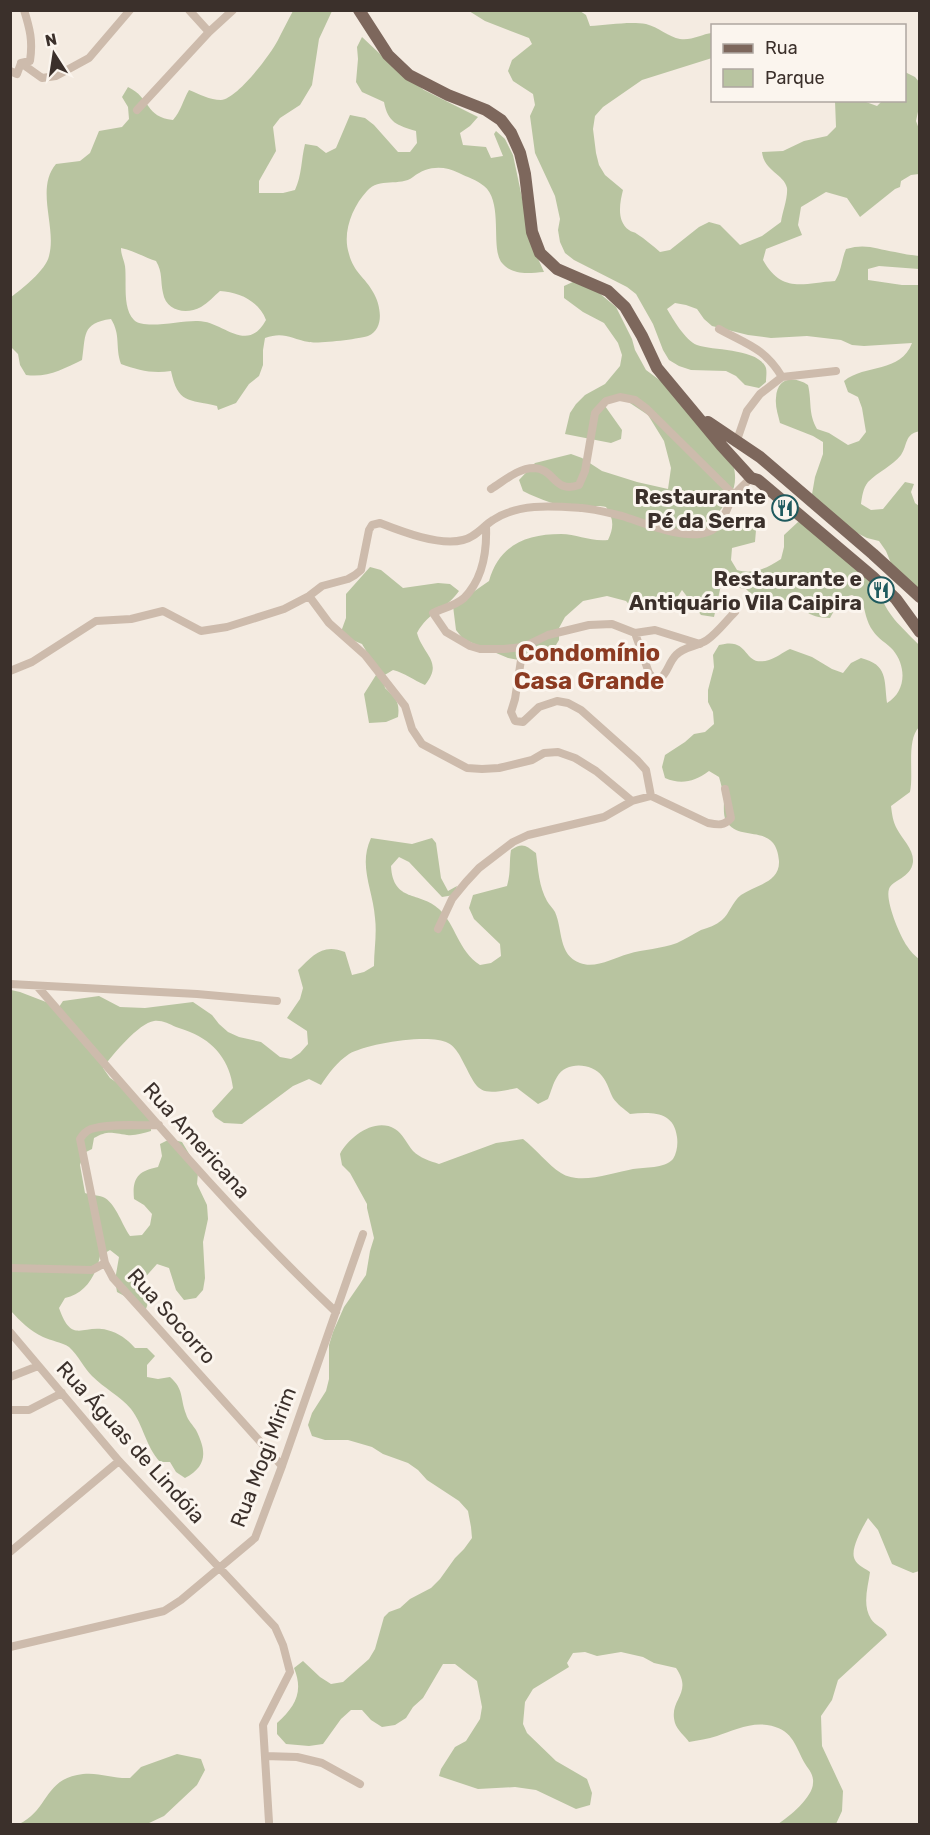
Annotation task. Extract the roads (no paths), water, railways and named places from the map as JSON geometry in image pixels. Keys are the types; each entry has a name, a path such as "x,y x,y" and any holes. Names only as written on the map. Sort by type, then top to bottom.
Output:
{"main road":[{"path":"359,10 388,54 409,75 486,110 501,120 511,133 520,153 532,232 540,253 557,269 608,291 625,307 657,368 721,445 752,476 873,577 896,599 920,632"},
{"path":"696,413 765,461 920,597"},
{"path":"752,476 747,463 751,459 765,461"},
{"path":"752,476 763,478 768,473 765,461"}],"street":[{"path":"21,63 30,61 32,45 24,10"},
{"path":"21,63 42,78 56,76 88,58 130,10"},
{"path":"189,10 209,32"},
{"path":"137,110 209,32 233,10"},
{"path":"10,71 17,74 21,63"},
{"path":"719,329 754,346 774,363 782,377"},
{"path":"736,442 747,411 760,394 782,377 836,371"},
{"path":"492,489 521,471 534,468 545,471 562,487 572,488 579,485 585,471 595,413 606,402 620,397 635,400 734,495"},
{"path":"10,671 32,662 96,621 130,619 163,610 201,631 215,630 284,609 309,596 322,586 348,579 361,570 372,525 380,523 437,542 465,540 490,521 506,513 530,507 584,508 621,516 666,531 691,534 710,531 721,522 734,495 752,476"},
{"path":"486,526 487,544 477,581 463,599 433,613 446,632 470,646 480,649 523,647 548,635 589,626 612,624 635,633 655,630 700,644"},
{"path":"309,596 329,622 365,655 405,706 412,729 422,744 466,768 482,769 499,768 532,760 544,753 558,752 596,771 632,801"},
{"path":"635,633 649,673 654,679 660,679 666,674 675,655 683,649 709,639 735,612"},
{"path":"523,647 511,712 515,721 523,722 539,707 557,701 568,703 581,710 638,760 646,770 651,795"},
{"path":"438,929 452,899 465,882 513,842 528,835 604,818 632,801 651,795 698,819 718,825 725,824 731,818 725,789"},
{"path":"10,984 197,994 277,1001"},
{"name":"Rua Americana","path":"37,986 274,1252 336,1312"},
{"name":"Rua Socorro","path":"159,1125 90,1129 81,1139 105,1263 113,1278 282,1466"},
{"name":"Rua Mogi Mirim","path":"10,1647 164,1611 181,1600 255,1538 363,1234"},
{"path":"10,1268 92,1269 105,1263"},
{"name":"Rua Águas de Lindóia","path":"10,1332 119,1461 275,1627 283,1645 290,1672 263,1725 265,1756"},
{"path":"10,1377 38,1366"},
{"path":"10,1410 29,1410 62,1393"},
{"path":"10,1551 119,1461"},
{"path":"269,1822 265,1756 297,1757 322,1763 360,1784"}],"place":[{"name":"Restaurante Pé da Serra","path":"785,508"},
{"name":"Restaurante e Antiquário Vila Caipira","path":"881,590"}],"district":[{"name":"Condomínio Casa Grande","path":"589,667"}]}
